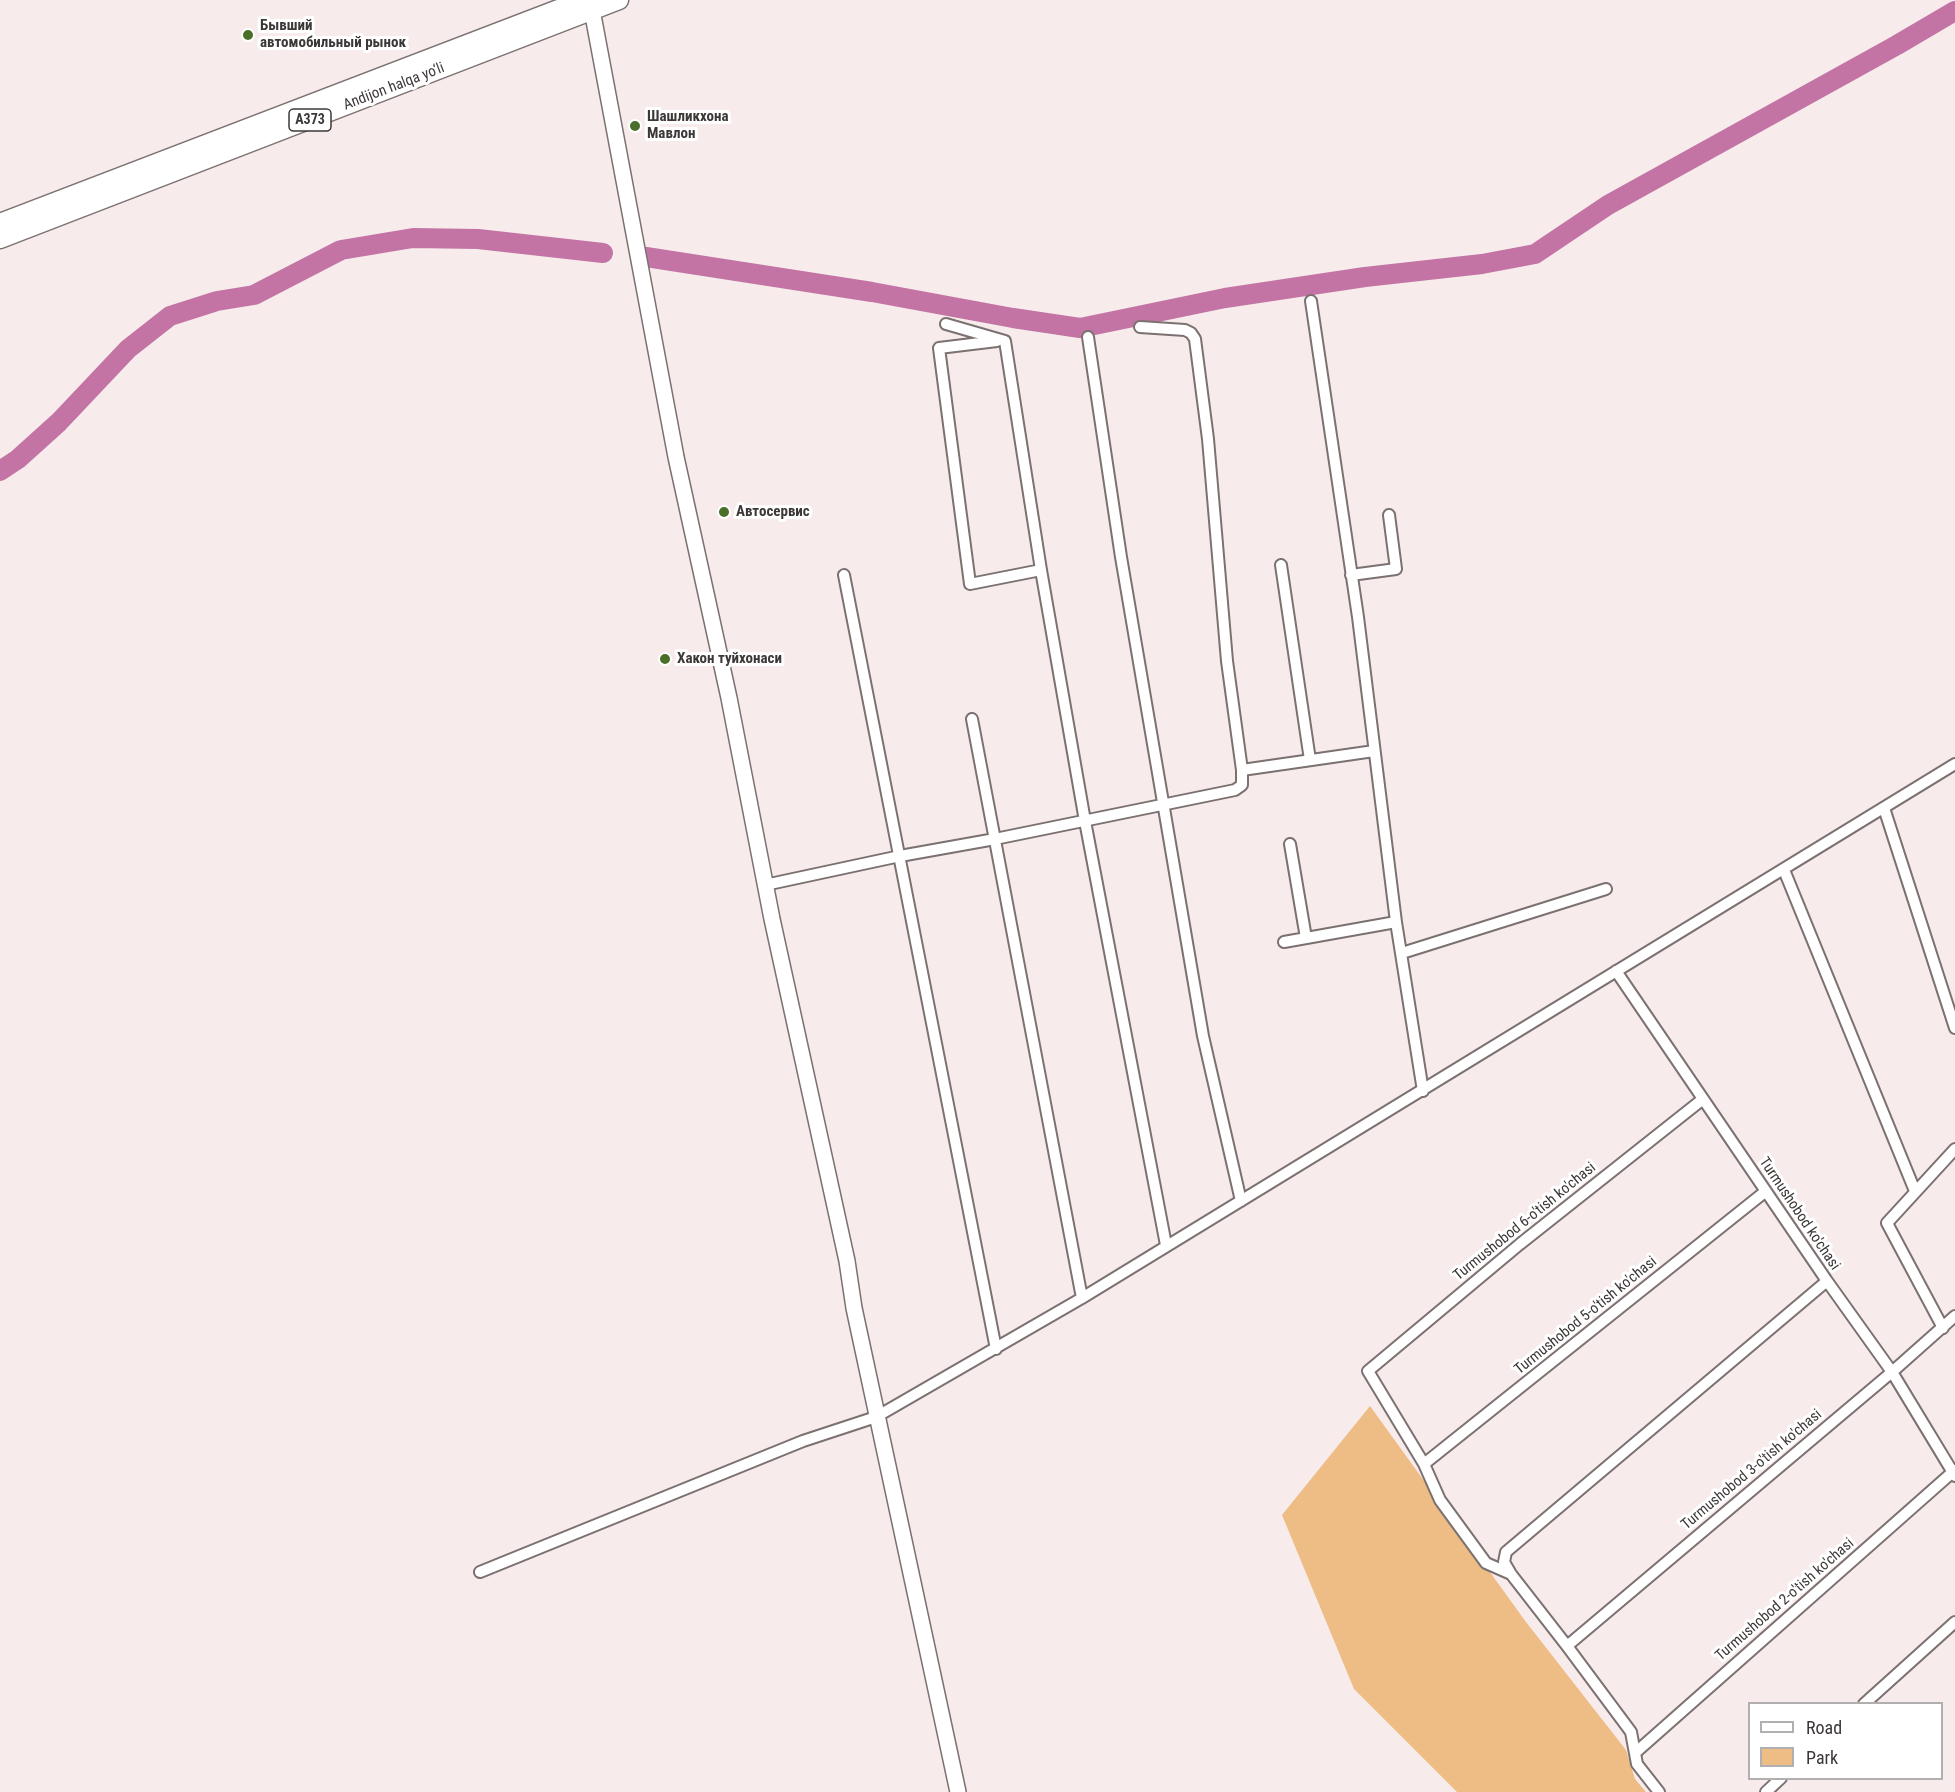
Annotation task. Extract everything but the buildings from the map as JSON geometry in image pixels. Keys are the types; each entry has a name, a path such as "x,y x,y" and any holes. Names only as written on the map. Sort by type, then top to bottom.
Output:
{"highway":[{"name":"Andijon halqa yo‘li","path":"0,223 587,4 619,0"},
{"name":"Andijon halqa yo‘li","path":"0,238 587,4"}],"main road":[{"path":"587,4 676,457 729,698 765,885 847,1261 876,1417 958,1792"}],"street":[{"path":"1311,301 1358,617 1396,921 1423,1090"},
{"path":"946,324 1005,341 1041,570 1085,821 1166,1245"},
{"path":"765,885 900,855 995,839 1164,805 1235,790 1242,785 1242,770 1227,662 1208,438 1195,339 1185,330 1140,327"},
{"path":"1088,337 1121,557 1203,1036 1241,1201"},
{"path":"1003,340 939,348 970,584 1041,570"},
{"path":"1351,575 1396,570 1389,515"},
{"path":"1281,564 1310,760"},
{"path":"844,575 996,1349"},
{"path":"972,719 1082,1298"},
{"path":"1242,770 1374,751"},
{"path":"480,1572 792,1445 876,1417 1082,1298 1955,764"},
{"path":"1884,808 1955,1028"},
{"path":"1290,844 1306,938"},
{"path":"1784,870 1915,1191"},
{"path":"1402,953 1606,889"},
{"path":"1284,942 1396,921"},
{"name":"Turmushobod ko'chasi","path":"1616,971 1827,1281 1892,1372 1954,1473"},
{"name":"Turmushobod 6-o'tish ko'chasi","path":"1424,1464 1368,1371 1520,1244 1703,1099"},
{"path":"1943,1328 1887,1227 1887,1223 1955,1149"},
{"name":"Turmushobod 5-o'tish ko'chasi","path":"1424,1464 1766,1191"},
{"path":"1659,1792 1637,1764 1631,1732 1511,1574 1504,1562 1506,1552 1827,1281"},
{"name":"Turmushobod 3-o'tish ko'chasi","path":"1567,1646 1892,1372 1955,1316"},
{"path":"1424,1464 1440,1500 1486,1563 1511,1574"},
{"name":"Turmushobod 2-o'tish ko'chasi","path":"1635,1753 1954,1473"},
{"path":"1866,1702 1955,1622"},
{"path":"1766,1792 1780,1780"}],"green space":[{"path":"1370,1406 1526,1622 1626,1750 1635,1779 1646,1792 1457,1792 1354,1689 1282,1515"}],"waterway":[{"path":"646,257 872,292 1080,328 1225,298 1365,277 1482,264 1535,254 1608,205 1955,11"},
{"path":"0,471 18,459 59,422 128,349 170,316 217,301 254,295 341,250 413,238 478,239 603,253"}],"place":[{"name":"Бывший автомобильный рынок","path":"248,35"},
{"name":"Шашликхона Мавлон","path":"635,126"},
{"name":"Автосервис","path":"724,512"},
{"name":"Хакон туйхонаси","path":"665,659"}]}
